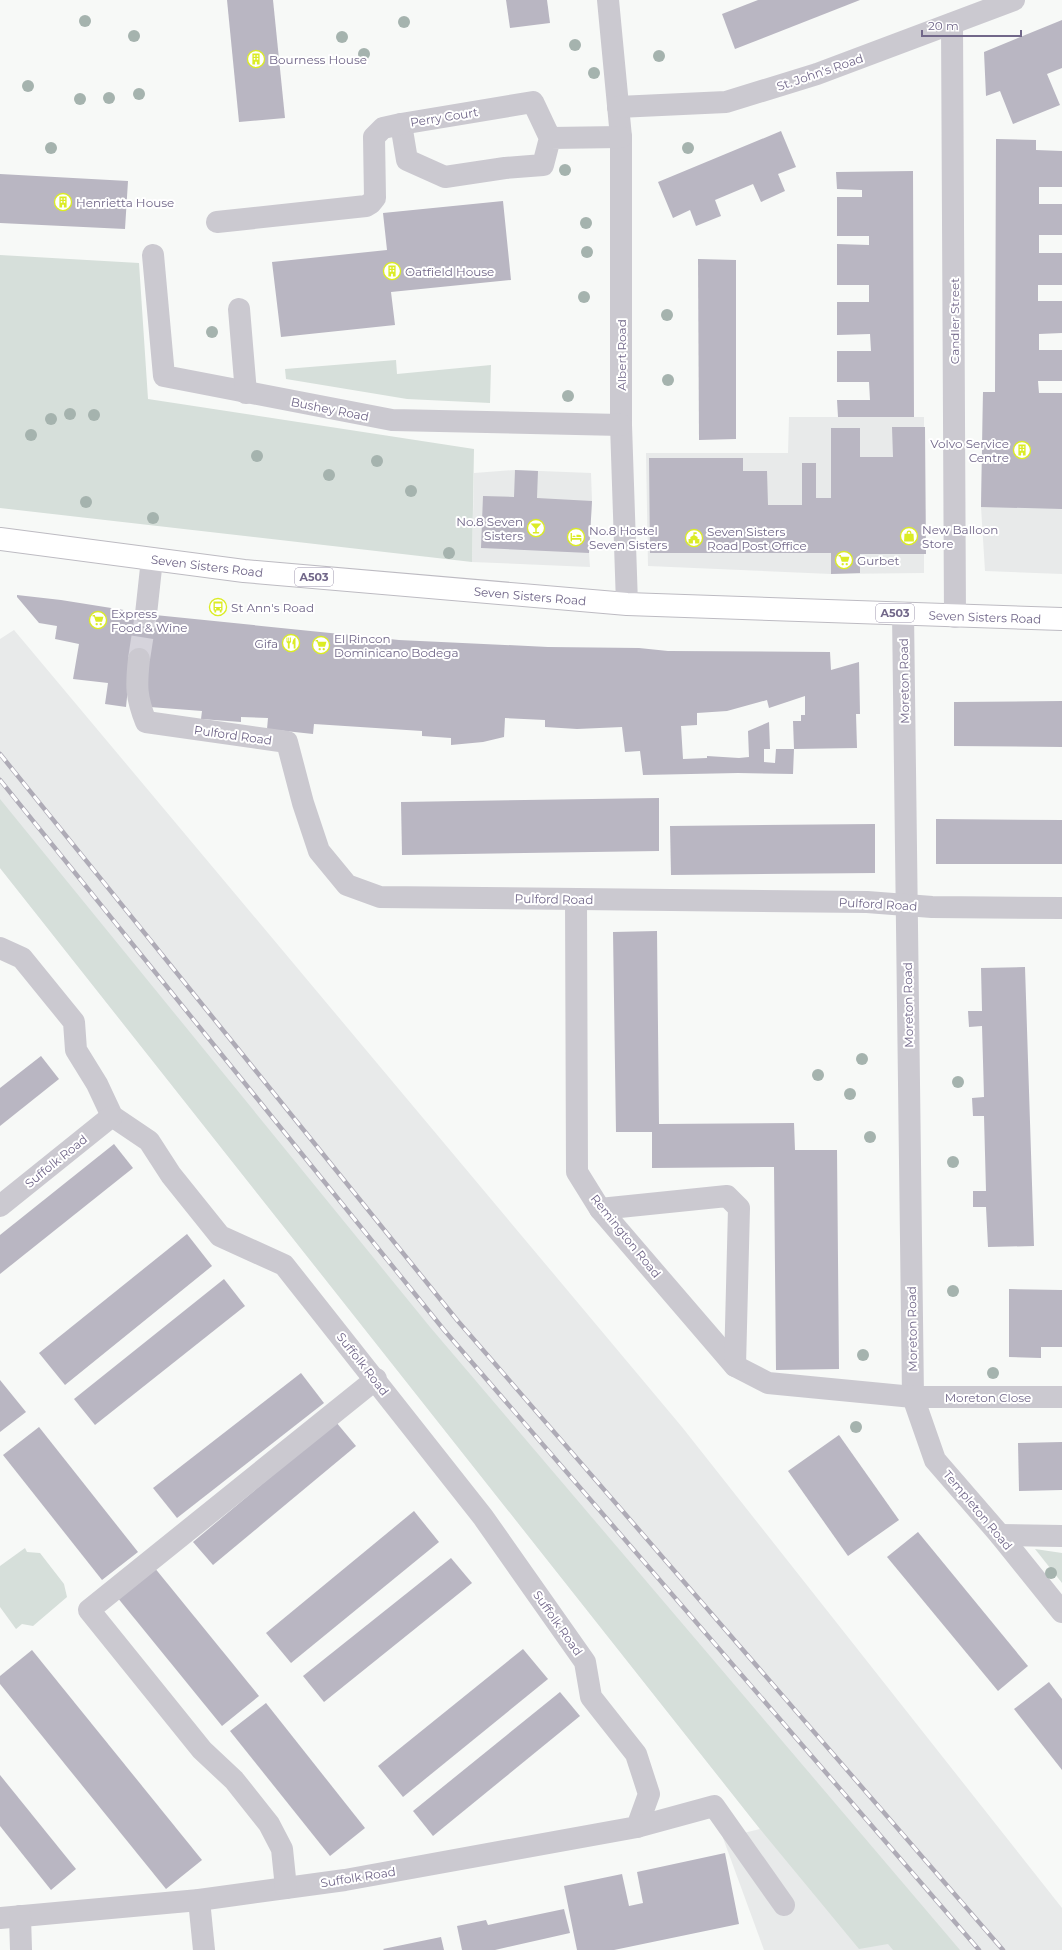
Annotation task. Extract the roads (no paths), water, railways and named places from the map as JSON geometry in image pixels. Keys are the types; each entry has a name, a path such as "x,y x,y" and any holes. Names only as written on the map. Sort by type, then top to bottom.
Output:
{"highway":[{"name":"Seven Sisters Road","path":"0,539 244,571 626,604 903,613 954,617 1062,619"}],"street":[{"name":"Albert Road","path":"608,0 622,137 621,425 626,604"},
{"name":"St. John's Road","path":"618,106 726,102 817,74 1014,0"},
{"name":"Candler Street","path":"952,24 954,617"},
{"name":"Perry Court","path":"533,102 550,138 543,165 504,168 445,177 407,160 401,124 533,102"},
{"path":"217,222 366,206 375,198 374,137 383,128 401,124"},
{"path":"550,138 622,137"},
{"name":"Bushey Road","path":"152,254 164,376 392,420 621,425"},
{"path":"239,309 246,393"},
{"path":"146,614 152,559"},
{"name":"Moreton Road","path":"903,613 913,1397"},
{"name":"Pulford Road","path":"139,659 136,684 138,702 146,722 287,742 303,803 319,851 347,885 380,897 867,902 932,907 1062,908"},
{"name":"Remington Road","path":"576,899 577,1172 600,1209 735,1366 768,1383 913,1397"},
{"path":"0,948 22,958 74,1022 76,1050 97,1084 112,1116"},
{"name":"Suffolk Road","path":"0,1206 112,1116 148,1141 171,1175 220,1236 284,1265 483,1517 585,1662 591,1697 636,1754 649,1794 637,1827 345,1880 199,1900 10,1917"},
{"path":"600,1209 727,1196 739,1208 735,1366"},
{"path":"286,1888 282,1849 269,1824 234,1780 202,1750 89,1610 376,1380"},
{"name":"Moreton Close","path":"913,1397 1062,1397"},
{"name":"Templeton Road","path":"913,1397 935,1460 1000,1535 1062,1612"},
{"path":"1000,1535 1062,1536"},
{"path":"637,1827 714,1806 784,1905"},
{"path":"199,1900 204,1950"},
{"path":"10,1917 21,1950"}],"tunnel":[{"path":"139,659 146,614"}],"railway":[{"path":"0,754 457,1320 1003,1950"},
{"path":"0,780 444,1330 979,1950"}],"place":[{"name":"Bourness House","path":"256,59"},
{"name":"Henrietta House","path":"63,202"},
{"name":"Oatfield House","path":"392,271"},
{"name":"Volvo Service Centre","path":"1022,450"},
{"name":"No.8 Seven Sisters","path":"536,528"},
{"name":"New Balloon Store","path":"909,536"},
{"name":"No.8 Hostel Seven Sisters","path":"576,537"},
{"name":"Seven Sisters Road Post Office","path":"694,538"},
{"name":"Gurbet","path":"844,560"},
{"name":"St Ann's Road","path":"218,607"},
{"name":"Express Food & Wine","path":"98,620"},
{"name":"Gifa","path":"291,643"},
{"name":"El Rincon Dominicano Bodega","path":"321,645"}]}
